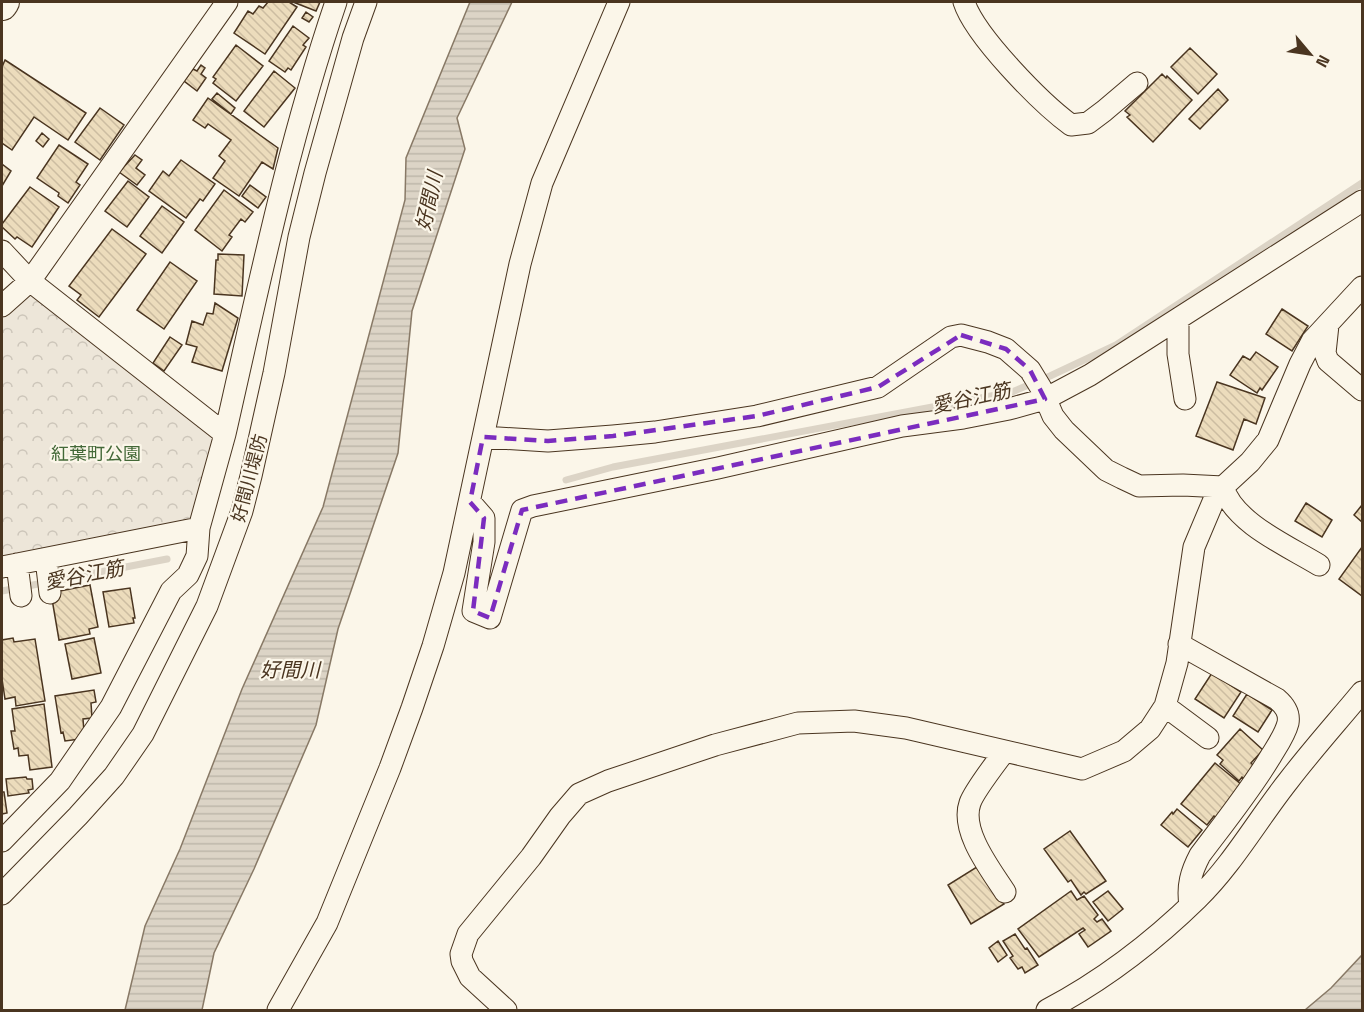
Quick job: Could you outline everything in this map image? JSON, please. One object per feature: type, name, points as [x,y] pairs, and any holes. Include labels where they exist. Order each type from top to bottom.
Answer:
[{"type":"street","points":[[2,306],[30,281],[227,2]]},
{"type":"street","points":[[2,841],[60,781],[111,707],[171,591],[188,575],[197,556],[199,528],[225,434],[282,182],[336,2]]},
{"type":"street","name":"好間川堤防","points":[[2,894],[114,776],[137,743],[179,666],[207,606],[242,511],[274,373],[299,237],[353,38],[366,2]]},
{"type":"street","points":[[278,1011],[327,923],[390,768],[433,646],[454,573],[520,264],[542,183],[619,2]]},
{"type":"street","points":[[964,2],[980,32],[1054,112],[1071,124],[1088,123],[1137,83]]},
{"type":"street","points":[[470,502],[484,518],[484,542],[473,611],[490,618],[522,510],[902,426],[963,418],[1046,399],[1090,375],[1178,320],[1362,201]]},
{"type":"street","points":[[2,251],[30,281],[225,434]]},
{"type":"street","points":[[506,1011],[470,977],[462,962],[461,954],[468,934],[579,794],[608,781],[715,745],[798,723],[854,721],[896,726],[1082,769],[1124,751],[1150,729],[1165,706],[1177,663],[1194,547],[1213,502],[1223,487],[1250,462],[1268,440],[1312,341],[1362,287]]},
{"type":"street","points":[[1178,320],[1178,354],[1185,399]]},
{"type":"street","points":[[1328,325],[1325,353],[1328,361],[1362,390]]},
{"type":"street","points":[[483,437],[549,441],[655,432],[757,416],[879,387],[951,337],[961,335],[1006,349],[1033,374],[1053,416],[1086,452],[1107,470],[1139,486],[1184,484],[1223,487]]},
{"type":"street","points":[[1223,487],[1227,498],[1243,517],[1319,565]]},
{"type":"street","points":[[21,596],[9,566],[199,528]]},
{"type":"street","points":[[46,559],[50,593]]},
{"type":"street","points":[[1179,644],[1277,699],[1284,706],[1288,715],[1288,722],[1281,738],[1265,765],[1192,869],[1188,893],[1190,905]]},
{"type":"street","points":[[1047,1011],[1077,994],[1130,958],[1190,905],[1236,853],[1289,779],[1362,692]]},
{"type":"street","points":[[1165,706],[1208,738]]},
{"type":"street","points":[[1004,752],[970,802],[968,815],[974,843],[1005,892]]},
{"type":"highlighted area","points":[[961,335],[1006,349],[1030,370],[1045,399],[522,510],[490,618],[473,611],[484,518],[470,502],[483,437],[548,441],[613,436],[757,416],[878,387]]},
{"type":"green space","name":"紅葉町公園","points":[[30,282],[225,434],[199,528],[2,567],[2,306]]},
{"type":"water","name":"好間川","points":[[470,2],[512,2],[457,118],[465,149],[412,311],[398,453],[338,629],[316,725],[254,869],[214,953],[202,1010],[125,1010],[145,926],[180,849],[242,689],[323,507],[405,200],[406,158]]},
{"type":"water","points":[[1362,955],[1362,1010],[1305,1010],[1331,988]]},
{"type":"building","points":[[268,2],[289,2],[297,7],[265,54],[234,33],[248,11],[253,14],[259,6],[263,8]]},
{"type":"building","points":[[293,2],[320,2],[316,11]]},
{"type":"building","points":[[306,12],[313,17],[309,22],[302,18]]},
{"type":"building","points":[[293,26],[309,38],[291,70],[288,68],[285,72],[269,61]]},
{"type":"building","points":[[236,45],[263,66],[236,101],[213,83],[216,79],[213,77]]},
{"type":"building","points":[[1190,48],[1217,74],[1198,94],[1171,67]]},
{"type":"building","points":[[5,60],[86,113],[68,140],[34,117],[12,150],[2,143],[2,67]]},
{"type":"building","points":[[201,65],[205,68],[201,74],[206,78],[197,91],[184,81],[193,69],[197,71]]},
{"type":"building","points":[[274,71],[295,88],[264,127],[244,111]]},
{"type":"building","points":[[1162,74],[1192,100],[1153,142],[1127,117],[1130,115],[1125,111]]},
{"type":"building","points":[[1218,89],[1228,100],[1200,129],[1189,119]]},
{"type":"building","points":[[217,93],[235,108],[231,114],[212,99]]},
{"type":"building","points":[[208,98],[278,148],[273,169],[262,162],[239,196],[213,178],[225,161],[219,156],[231,140],[208,124],[205,128],[193,120]]},
{"type":"building","points":[[100,108],[124,125],[100,160],[75,142]]},
{"type":"building","points":[[42,133],[49,139],[43,147],[36,141]]},
{"type":"building","points":[[59,145],[88,164],[76,182],[80,185],[68,203],[58,196],[59,193],[37,178]]},
{"type":"building","points":[[135,155],[142,160],[136,168],[145,175],[137,185],[119,172]]},
{"type":"building","points":[[181,160],[215,184],[203,201],[200,199],[186,218],[149,191],[163,171],[169,176]]},
{"type":"building","points":[[2,164],[11,171],[2,186]]},
{"type":"building","points":[[128,181],[149,197],[127,227],[105,211]]},
{"type":"building","points":[[250,185],[266,197],[258,208],[242,196]]},
{"type":"building","points":[[30,187],[59,207],[32,247],[17,237],[15,239],[2,227]]},
{"type":"building","points":[[224,190],[253,212],[245,222],[241,219],[229,235],[232,237],[222,251],[195,230]]},
{"type":"building","points":[[162,206],[184,222],[162,253],[140,236]]},
{"type":"building","points":[[112,229],[146,254],[99,317],[77,300],[81,295],[69,286]]},
{"type":"building","points":[[218,254],[244,255],[242,296],[214,294]]},
{"type":"building","points":[[170,262],[197,281],[164,329],[137,310]]},
{"type":"building","points":[[215,303],[238,318],[222,371],[192,362],[197,347],[186,344],[192,321],[203,325],[207,313],[213,314]]},
{"type":"building","points":[[1282,309],[1308,326],[1292,351],[1266,334]]},
{"type":"building","points":[[170,337],[182,345],[164,371],[153,363]]},
{"type":"building","points":[[1256,352],[1278,367],[1262,390],[1260,388],[1257,393],[1230,375],[1243,356],[1250,360]]},
{"type":"building","points":[[1217,382],[1265,398],[1256,424],[1244,419],[1233,450],[1196,436]]},
{"type":"building","points":[[1306,503],[1332,520],[1322,537],[1295,521]]},
{"type":"building","points":[[1362,505],[1362,522],[1354,515]]},
{"type":"building","points":[[1362,547],[1362,596],[1339,579]]},
{"type":"building","points":[[90,585],[98,627],[89,629],[90,634],[59,640],[52,599],[55,592]]},
{"type":"building","points":[[130,588],[134,623],[109,627],[103,592]]},
{"type":"building","points":[[13,638],[14,642],[35,639],[45,701],[16,706],[15,697],[5,699],[2,679],[2,640]]},
{"type":"building","points":[[94,638],[101,673],[72,679],[65,644]]},
{"type":"building","points":[[1212,673],[1241,692],[1224,718],[1195,699]]},
{"type":"building","points":[[94,690],[96,702],[91,703],[92,718],[83,719],[84,732],[80,739],[65,741],[63,732],[61,733],[55,696]]},
{"type":"building","points":[[1247,694],[1272,710],[1258,732],[1233,716]]},
{"type":"building","points":[[44,704],[52,767],[30,770],[28,755],[19,756],[18,748],[14,749],[11,731],[15,731],[12,709]]},
{"type":"building","points":[[1240,729],[1263,750],[1251,763],[1257,769],[1247,781],[1242,777],[1239,781],[1220,764],[1223,760],[1217,755]]},
{"type":"building","points":[[1215,763],[1242,785],[1217,818],[1214,816],[1207,825],[1181,804]]},
{"type":"building","points":[[26,777],[32,779],[33,789],[28,790],[29,793],[8,796],[6,779]]},
{"type":"building","points":[[2,792],[4,792],[7,813],[2,814]]},
{"type":"building","points":[[1177,809],[1202,830],[1188,847],[1161,825]]},
{"type":"building","points":[[1070,831],[1106,881],[1086,894],[1084,892],[1081,895],[1071,880],[1068,882],[1044,849]]},
{"type":"building","points":[[980,865],[1004,904],[971,924],[948,885]]},
{"type":"building","points":[[1071,891],[1077,900],[1084,896],[1098,915],[1094,919],[1097,922],[1102,919],[1111,931],[1088,947],[1079,934],[1085,930],[1083,928],[1039,957],[1018,929]]},
{"type":"building","points":[[1108,891],[1123,909],[1108,921],[1093,902]]},
{"type":"building","points":[[1015,934],[1038,965],[1025,973],[1022,967],[1018,969],[1010,958],[1013,956],[1003,941]]},
{"type":"building","points":[[998,941],[1007,955],[998,962],[989,948]]},
{"type":"waterway","name":"愛谷江筋","points":[[566,480],[613,467],[1012,392],[1116,345],[1362,183]]},
{"type":"waterway","name":"愛谷江筋","points":[[2,591],[167,559]]}]
